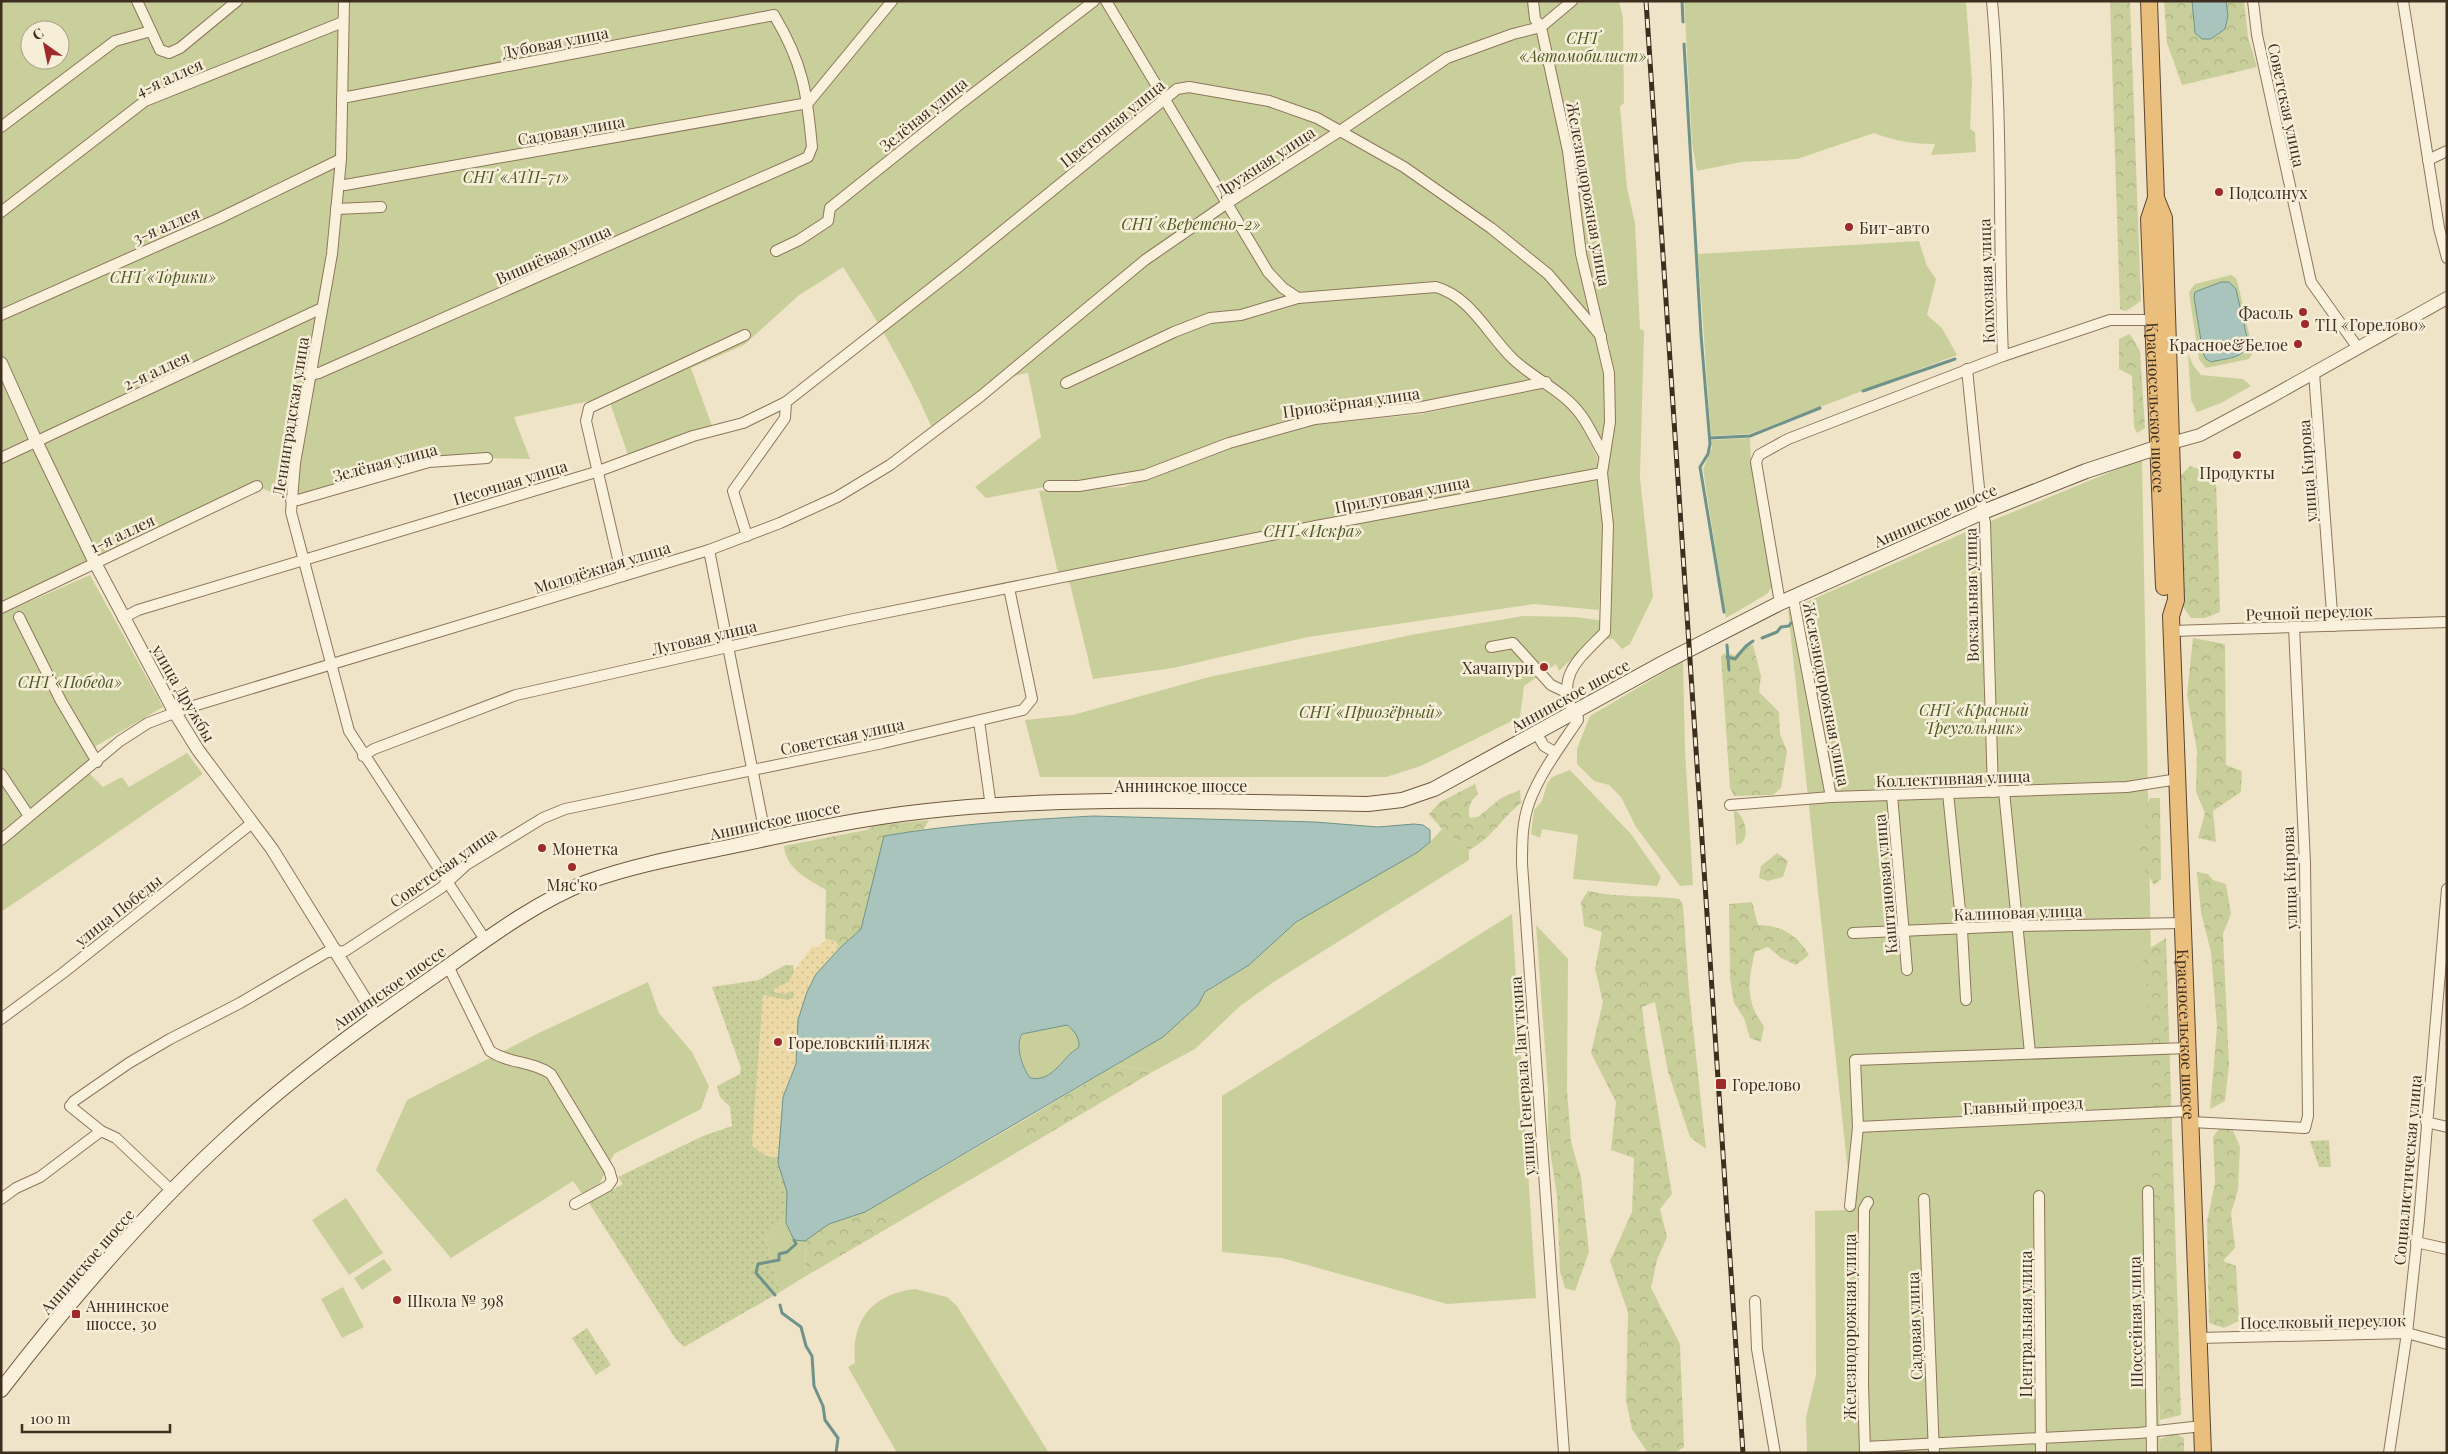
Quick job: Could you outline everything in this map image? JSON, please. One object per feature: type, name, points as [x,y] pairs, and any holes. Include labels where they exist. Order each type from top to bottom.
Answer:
[{"type":"highway","name":"Красносельское шоссе","points":[[2149,1],[2156,198],[2164,218],[2165,444]]},
{"type":"highway","name":"Красносельское шоссе","points":[[2156,198],[2149,219],[2153,320],[2165,444],[2176,600],[2172,624],[2203,1453]]},
{"type":"main road","name":"Аннинское шоссе","points":[[1,1390],[68,1307],[172,1190],[263,1106],[304,1071],[376,1016],[448,966],[555,898],[584,884],[623,870],[766,839],[845,823],[928,811],[1066,802],[1368,804],[1402,800],[1434,789],[1664,663],[1787,600],[1983,512],[2086,471],[2165,444]]},
{"type":"street","points":[[137,1],[160,50],[169,53],[180,48],[236,1]]},
{"type":"street","name":"Ленинградская улица","points":[[344,1],[341,159],[332,254],[309,375],[291,500],[291,512],[349,731],[363,756],[486,941]]},
{"type":"street","points":[[808,103],[814,93],[892,1]]},
{"type":"street","name":"Зелёная улица","points":[[776,251],[799,240],[828,222],[830,208],[1094,1]]},
{"type":"street","points":[[1106,1],[1268,272],[1283,288],[1298,298]]},
{"type":"street","name":"Железнодорожная улица","points":[[1533,1],[1535,19],[1541,27],[1568,151],[1581,254],[1601,336],[1610,383],[1610,422],[1602,473],[1608,525],[1605,632],[1574,665],[1567,681],[1566,692]]},
{"type":"street","points":[[1541,27],[1572,1]]},
{"type":"street","name":"Колхозная улица","points":[[1760,455],[1797,435],[2003,356],[1999,262],[1997,57],[1992,1]]},
{"type":"street","name":"Советская улица","points":[[2253,1],[2257,35],[2312,282],[2358,348]]},
{"type":"street","points":[[2403,1],[2439,228],[2447,258]]},
{"type":"street","name":"Дубовая улица","points":[[342,98],[774,15],[788,38],[804,80],[808,103]]},
{"type":"street","name":"4-я аллея","points":[[1,212],[145,101],[344,22]]},
{"type":"street","name":"Дружная улица","points":[[1003,377],[1145,260],[1226,204],[1340,131],[1447,58],[1513,34],[1541,27]]},
{"type":"street","points":[[1,127],[115,41],[151,31]]},
{"type":"street","name":"Цветочная улица","points":[[882,328],[1155,109],[1177,89],[1189,87],[1269,101],[1317,118],[1404,167],[1491,228],[1548,274],[1601,336]]},
{"type":"street","name":"Вишнёвая улица","points":[[309,375],[319,373],[808,157],[812,147],[808,103]]},
{"type":"street","name":"Садовая улица","points":[[339,184],[345,186],[808,103]]},
{"type":"street","points":[[2428,160],[2447,152]]},
{"type":"street","name":"3-я аллея","points":[[1,315],[220,218],[341,159]]},
{"type":"street","points":[[336,209],[381,207]]},
{"type":"street","points":[[1066,383],[1174,332],[1210,318],[1241,315],[1298,298],[1436,287],[1450,291],[1469,307],[1512,358],[1525,370],[1555,388],[1581,414],[1604,455]]},
{"type":"street","name":"Аннинское шоссе","points":[[2165,444],[2200,435],[2447,298]]},
{"type":"street","name":"2-я аллея","points":[[1,458],[322,308]]},
{"type":"street","points":[[2003,356],[2110,320],[2153,320]]},
{"type":"street","name":"Песочная улица","points":[[123,618],[138,610],[596,472],[694,436],[743,423],[786,402],[882,328]]},
{"type":"street","points":[[622,576],[596,472],[586,421],[590,408],[745,334]]},
{"type":"street","name":"улица Дружбы","points":[[1,363],[36,441],[95,563],[175,713],[198,750],[272,849],[376,1016]]},
{"type":"street","name":"Вокзальная улица","points":[[1967,369],[1983,512],[1993,792]]},
{"type":"street","name":"улица Кирова","points":[[2314,373],[2333,626]]},
{"type":"street","name":"Молодёжная улица","points":[[175,713],[190,706],[709,550],[747,536],[837,497],[890,465],[1003,377]]},
{"type":"street","name":"Приозёрная улица","points":[[1049,486],[1080,486],[1137,477],[1188,460],[1229,443],[1315,419],[1422,407],[1546,382]]},
{"type":"street","points":[[747,536],[733,491],[785,418],[786,402]]},
{"type":"street","name":"Железнодорожная улица","points":[[1760,455],[1756,462],[1831,797]]},
{"type":"street","name":"Зелёная улица","points":[[291,500],[298,500],[429,462],[487,458]]},
{"type":"street","name":"Прилуговая улица","points":[[1062,578],[1316,526],[1602,473]]},
{"type":"street","name":"1-я аллея","points":[[1,608],[257,486]]},
{"type":"street","points":[[709,550],[766,839]]},
{"type":"street","name":"Луговая улица","points":[[363,756],[374,748],[516,695],[728,646],[1062,578]]},
{"type":"street","name":"Советская улица","points":[[172,1190],[116,1138],[101,1131],[70,1106],[74,1101],[129,1063],[327,952],[345,951],[446,883],[466,865],[543,818],[565,809],[980,722],[1023,710],[1032,699],[1009,588]]},
{"type":"street","points":[[19,617],[61,701],[97,762]]},
{"type":"street","name":"Речной переулок","points":[[2172,624],[2294,627],[2447,622]]},
{"type":"street","name":"улица Кирова","points":[[2294,627],[2305,863],[2308,1116],[2305,1128]]},
{"type":"street","points":[[1491,646],[1513,643],[1551,685],[1566,692],[1575,712]]},
{"type":"street","name":"улица Генерала Лагуткина","points":[[1564,1453],[1522,864],[1522,834],[1529,803],[1555,752],[1578,720],[1575,712]]},
{"type":"street","points":[[1,840],[120,741],[148,723],[175,713]]},
{"type":"street","points":[[980,722],[991,807]]},
{"type":"street","points":[[1537,734],[1544,746],[1555,752]]},
{"type":"street","points":[[1,774],[29,816]]},
{"type":"street","name":"Коллективная улица","points":[[1730,805],[1831,797],[2127,787],[2178,779]]},
{"type":"street","points":[[2004,791],[2030,1053]]},
{"type":"street","points":[[1948,793],[1962,930],[1966,1000]]},
{"type":"street","name":"Каштановая улица","points":[[1892,795],[1908,970]]},
{"type":"street","name":"улица Победы","points":[[1,1019],[252,823]]},
{"type":"street","name":"Социалистическая улица","points":[[2389,1453],[2407,1333],[2447,889]]},
{"type":"street","name":"Калиновая улица","points":[[1853,933],[1962,930],[2016,926],[2183,923]]},
{"type":"street","points":[[448,966],[490,1051],[500,1058],[542,1068],[552,1074],[609,1170],[612,1180],[608,1186],[575,1204]]},
{"type":"street","points":[[1850,1206],[1858,1127],[1855,1060],[2188,1048]]},
{"type":"street","name":"Главный проезд","points":[[1858,1127],[2191,1117],[2305,1128]]},
{"type":"street","points":[[2426,1122],[2447,1127]]},
{"type":"street","points":[[1,1200],[16,1188],[40,1177],[101,1131]]},
{"type":"street","name":"Шоссейная улица","points":[[2148,1190],[2152,1453]]},
{"type":"street","name":"Центральная улица","points":[[2039,1196],[2041,1453]]},
{"type":"street","name":"Садовая улица","points":[[1924,1199],[1934,1448]]},
{"type":"street","name":"Железнодорожная улица","points":[[1865,1450],[1863,1384],[1864,1209],[1868,1202]]},
{"type":"street","points":[[2416,1242],[2447,1249]]},
{"type":"street","points":[[1755,1301],[1757,1348],[1775,1453]]},
{"type":"street","name":"Поселковый переулок","points":[[2199,1338],[2407,1333],[2447,1344]]},
{"type":"street","points":[[1865,1450],[1934,1448],[2040,1437],[2151,1431],[2202,1426]]},
{"type":"green space","points":[[1,1],[1619,1],[1623,18],[1624,103],[1620,106],[1627,188],[1635,223],[1640,329],[1644,331],[1640,478],[1653,597],[1630,644],[1622,649],[1613,639],[1591,640],[1559,671],[1556,664],[1524,686],[1520,717],[1421,766],[1386,777],[1040,777],[1025,720],[1073,715],[1209,677],[1416,634],[1523,616],[1576,617],[1611,622],[1612,518],[1607,468],[1614,389],[1609,344],[1602,337],[1609,373],[1604,455],[1581,414],[1546,382],[1422,407],[1315,419],[1145,475],[1049,486],[986,498],[975,487],[1041,437],[1028,373],[993,380],[931,426],[890,345],[843,267],[798,296],[744,345],[691,368],[712,426],[628,455],[608,397],[514,417],[530,459],[487,458],[429,462],[291,500],[256,486],[1,608]]},
{"type":"green space","points":[[1684,1],[1966,1],[1972,80],[1970,129],[1975,132],[1976,152],[1931,155],[1935,144],[1904,142],[1874,133],[1797,159],[1741,162],[1697,171],[1692,143]]},
{"type":"green space","points":[[2110,1],[2130,1],[2141,301],[2126,311],[2120,309]]},
{"type":"green space","points":[[2164,1],[2192,1],[2195,13],[2193,25],[2228,16],[2226,1],[2244,1],[2248,37],[2257,67],[2182,85],[2167,43]]},
{"type":"green space","points":[[1919,241],[1927,266],[1936,279],[1927,315],[1942,328],[1957,355],[1749,434],[1711,436],[1698,254]]},
{"type":"green space","points":[[2231,275],[2236,278],[2253,352],[2249,359],[2206,368],[2199,359],[2189,292],[2195,284]],"holes":[[[2233,285],[2248,342],[2247,349],[2203,353],[2194,297]]]},
{"type":"green space","points":[[2130,334],[2140,351],[2145,428],[2137,433],[2134,427],[2132,376],[2119,369],[2119,339]]},
{"type":"green space","points":[[2188,354],[2193,365],[2201,375],[2243,379],[2251,386],[2221,403],[2197,412],[2191,400]]},
{"type":"green space","name":"СНТ «Искра»","points":[[1545,388],[1576,415],[1597,457],[1603,523],[1599,610],[1535,604],[1308,637],[1173,668],[1093,679],[1070,584],[1062,578],[1057,569],[1039,491],[1124,487],[1283,428],[1421,414]]},
{"type":"green space","points":[[1750,438],[1751,460],[1772,587],[1767,594],[1726,618],[1703,469],[1712,448],[1711,440]]},
{"type":"green space","name":"СНТ «Красный Треугольник»","points":[[2142,459],[2160,1453],[1807,1453],[1806,1418],[1816,1375],[1815,1211],[1852,1210],[1788,610],[1991,521]]},
{"type":"green space","points":[[2190,466],[2216,477],[2220,612],[2205,618],[2191,618],[2182,605],[2179,477]]},
{"type":"green space","name":"СНТ «Победа»","points":[[90,575],[163,707],[96,746],[97,762],[90,774],[103,787],[122,777],[129,787],[187,753],[203,774],[1,912],[1,614]]},
{"type":"green space","points":[[2193,638],[2225,644],[2226,765],[2242,771],[2241,792],[2213,811],[2216,842],[2198,838],[2205,813],[2196,792],[2197,751],[2187,695]]},
{"type":"green space","points":[[1746,645],[1753,645],[1761,676],[1759,692],[1779,712],[1780,734],[1787,751],[1781,788],[1773,795],[1734,796],[1730,788],[1721,656],[1727,652],[1734,656]]},
{"type":"green space","points":[[1683,661],[1685,750],[1693,885],[1680,886],[1636,827],[1621,797],[1609,785],[1594,781],[1577,764],[1577,749],[1590,716]]},
{"type":"green space","points":[[1570,770],[1631,834],[1661,877],[1657,886],[1573,879],[1578,835],[1542,829],[1540,838],[1531,834],[1534,810],[1542,801],[1547,784],[1552,777]]},
{"type":"green space","points":[[1475,784],[1478,794],[1470,805],[1470,818],[1478,817],[1501,798],[1520,790],[1521,803],[1490,835],[1469,850],[1442,829],[1429,814],[1440,802]]},
{"type":"green space","points":[[2150,798],[2160,798],[2161,879],[2154,885],[2140,862],[2140,847],[2145,832],[2145,811]]},
{"type":"green space","points":[[1734,810],[1742,817],[1746,834],[1741,843],[1736,845]]},
{"type":"green space","points":[[929,820],[924,829],[884,837],[861,929],[840,948],[835,941],[825,939],[826,890],[793,867],[785,854],[784,846],[866,830],[876,825]]},
{"type":"green space","points":[[1442,829],[1469,850],[1469,860],[1272,983],[1239,1007],[1195,1049],[1154,1071],[1116,1065],[1163,1037],[1198,1005],[1205,993],[1249,965],[1296,922],[1430,842]]},
{"type":"green space","points":[[1777,853],[1788,861],[1783,877],[1768,881],[1759,878],[1761,866]]},
{"type":"green space","points":[[2197,872],[2208,874],[2213,880],[2226,884],[2231,914],[2223,934],[2229,1065],[2225,1101],[2210,1109],[2217,1027],[2211,952],[2201,913]]},
{"type":"green space","points":[[1588,891],[1611,895],[1680,899],[1683,906],[1689,990],[1706,1149],[1690,1137],[1668,1072],[1655,1002],[1642,1007],[1672,1194],[1660,1209],[1667,1237],[1657,1260],[1651,1288],[1680,1344],[1684,1447],[1675,1453],[1648,1453],[1632,1429],[1626,1400],[1628,1312],[1610,1261],[1632,1212],[1634,1158],[1611,1150],[1616,1102],[1591,1053],[1603,1002],[1595,969],[1602,932],[1584,926],[1581,902]]},
{"type":"green space","points":[[1752,902],[1758,925],[1766,925],[1788,932],[1809,955],[1796,965],[1781,958],[1768,947],[1755,952],[1750,990],[1754,1008],[1764,1026],[1761,1042],[1750,1038],[1744,1018],[1734,1003],[1730,979],[1729,904]]},
{"type":"green space","points":[[1512,914],[1536,1298],[1447,1304],[1282,1258],[1222,1252],[1222,1096]]},
{"type":"green space","points":[[1536,925],[1568,959],[1567,1090],[1548,1090]]},
{"type":"green space","points":[[2166,938],[2181,1415],[2160,1420],[2146,971],[2141,954]]},
{"type":"green space","points":[[785,965],[793,965],[794,971],[789,982],[775,988],[774,992],[785,994],[790,991],[794,994],[793,998],[788,1000],[763,995],[752,1145],[764,1154],[771,1157],[779,1157],[778,1163],[787,1192],[786,1218],[765,1238],[780,1292],[684,1347],[675,1338],[589,1203],[623,1184],[618,1177],[703,1136],[732,1126],[730,1107],[720,1097],[717,1086],[740,1074],[741,1068],[712,987],[759,980]]},
{"type":"green space","points":[[648,982],[659,1013],[692,1052],[709,1086],[701,1109],[614,1154],[600,1183],[582,1194],[573,1181],[451,1258],[376,1170],[407,1100],[543,1031]]},
{"type":"green space","points":[[1067,1025],[1077,1036],[1078,1048],[1048,1075],[1037,1079],[1030,1078],[1020,1056],[1020,1044],[1023,1034]]},
{"type":"green space","points":[[1116,1065],[1154,1071],[1031,1144],[1021,1122]]},
{"type":"green space","points":[[1548,1090],[1567,1090],[1571,1142],[1581,1177],[1589,1252],[1575,1291],[1565,1288],[1560,1272],[1557,1196],[1548,1137]]},
{"type":"green space","points":[[1021,1122],[1031,1144],[905,1218],[865,1212]]},
{"type":"green space","points":[[2232,1128],[2240,1147],[2238,1190],[2231,1213],[2235,1248],[2223,1261],[2236,1266],[2239,1321],[2224,1328],[2209,1323],[2207,1221],[2215,1183],[2213,1137],[2218,1130]]},
{"type":"green space","points":[[2329,1140],[2331,1167],[2319,1167],[2310,1141]]},
{"type":"green space","points":[[346,1198],[383,1253],[349,1275],[312,1220]]},
{"type":"green space","points":[[865,1212],[905,1218],[806,1276],[805,1241],[829,1224]]},
{"type":"green space","points":[[786,1218],[794,1240],[805,1241],[806,1276],[780,1292],[765,1238]]},
{"type":"green space","points":[[384,1259],[392,1270],[362,1290],[354,1278]]},
{"type":"green space","points":[[343,1287],[364,1327],[342,1338],[321,1299]]},
{"type":"green space","points":[[915,1289],[947,1297],[957,1306],[1049,1453],[897,1453],[848,1367],[855,1363],[857,1334],[867,1312],[876,1303],[887,1297]]},
{"type":"green space","points":[[587,1328],[611,1365],[596,1375],[572,1338]]},
{"type":"green space","points":[[2174,1433],[2184,1438],[2184,1453],[2160,1453],[2160,1439]]},
{"type":"sand","name":"Гореловский пляж","points":[[826,940],[835,941],[840,948],[815,974],[807,992],[798,1020],[796,1064],[783,1097],[779,1157],[767,1156],[752,1145],[763,995],[785,998],[785,994],[774,993],[775,988],[789,982],[794,971],[813,946],[817,948]]},
{"type":"water","points":[[2192,1],[2226,1],[2228,16],[2225,29],[2211,39],[2202,39],[2195,33]]},
{"type":"water","points":[[2221,282],[2229,282],[2236,289],[2248,342],[2246,348],[2239,355],[2211,362],[2206,359],[2203,353],[2194,297],[2195,292]]},
{"type":"water","points":[[1093,816],[1315,822],[1378,827],[1414,824],[1423,825],[1430,830],[1430,842],[1418,852],[1296,922],[1249,965],[1205,992],[1198,1005],[1163,1037],[865,1212],[829,1224],[805,1241],[794,1240],[786,1223],[787,1192],[778,1163],[783,1097],[796,1064],[798,1020],[807,992],[816,974],[861,929],[884,836],[962,825]],"holes":[[[1067,1025],[1078,1039],[1078,1048],[1048,1075],[1037,1079],[1030,1078],[1020,1056],[1019,1044],[1022,1034]]]},
{"type":"waterway","points":[[1682,1],[1683,22]]},
{"type":"waterway","points":[[1684,44],[1701,335],[1710,444],[1708,454],[1700,467],[1724,612]]},
{"type":"waterway","points":[[1863,391],[1955,359]]},
{"type":"waterway","points":[[1710,438],[1750,436],[1820,408]]},
{"type":"waterway","points":[[1762,638],[1777,632],[1781,627],[1789,626],[1791,623]]},
{"type":"waterway","points":[[1727,657],[1735,659],[1753,641]]},
{"type":"waterway","points":[[1727,645],[1729,670]]},
{"type":"waterway","points":[[775,1295],[756,1273],[758,1264],[779,1260],[779,1254],[787,1252],[796,1244],[794,1240]]},
{"type":"waterway","points":[[780,1305],[782,1313],[801,1327],[806,1346],[812,1356],[814,1386],[823,1406],[825,1420],[838,1438],[836,1453]]},
{"type":"railway","points":[[1646,1],[1743,1453]]},
{"type":"place","name":"Подсолнух","points":[[2219,192]]},
{"type":"place","name":"Бит-авто","points":[[1849,227]]},
{"type":"place","name":"Фасоль","points":[[2303,312]]},
{"type":"place","name":"ТЦ «Горелово»","points":[[2305,324]]},
{"type":"place","name":"Красное&Белое","points":[[2298,344]]},
{"type":"place","name":"Продукты","points":[[2237,455]]},
{"type":"place","name":"Хачапури","points":[[1544,667]]},
{"type":"place","name":"Монетка","points":[[542,848]]},
{"type":"place","name":"Мяс'ко","points":[[572,867]]},
{"type":"place","name":"Гореловский пляж","points":[[778,1042]]},
{"type":"place","name":"Горелово","points":[[1721,1084]]},
{"type":"place","name":"Школа № 398","points":[[397,1300]]},
{"type":"place","name":"Аннинское шоссе, 30","points":[[76,1314]]},
{"type":"park label","name":"СНТ «Автомобилист»","points":[[1583,46]]},
{"type":"park label","name":"СНТ «АТП-71»","points":[[516,176]]},
{"type":"park label","name":"СНТ «Веретено-2»","points":[[1191,223]]},
{"type":"park label","name":"СНТ «Торики»","points":[[163,276]]},
{"type":"park label","name":"СНТ «Приозёрный»","points":[[1371,711]]}]
